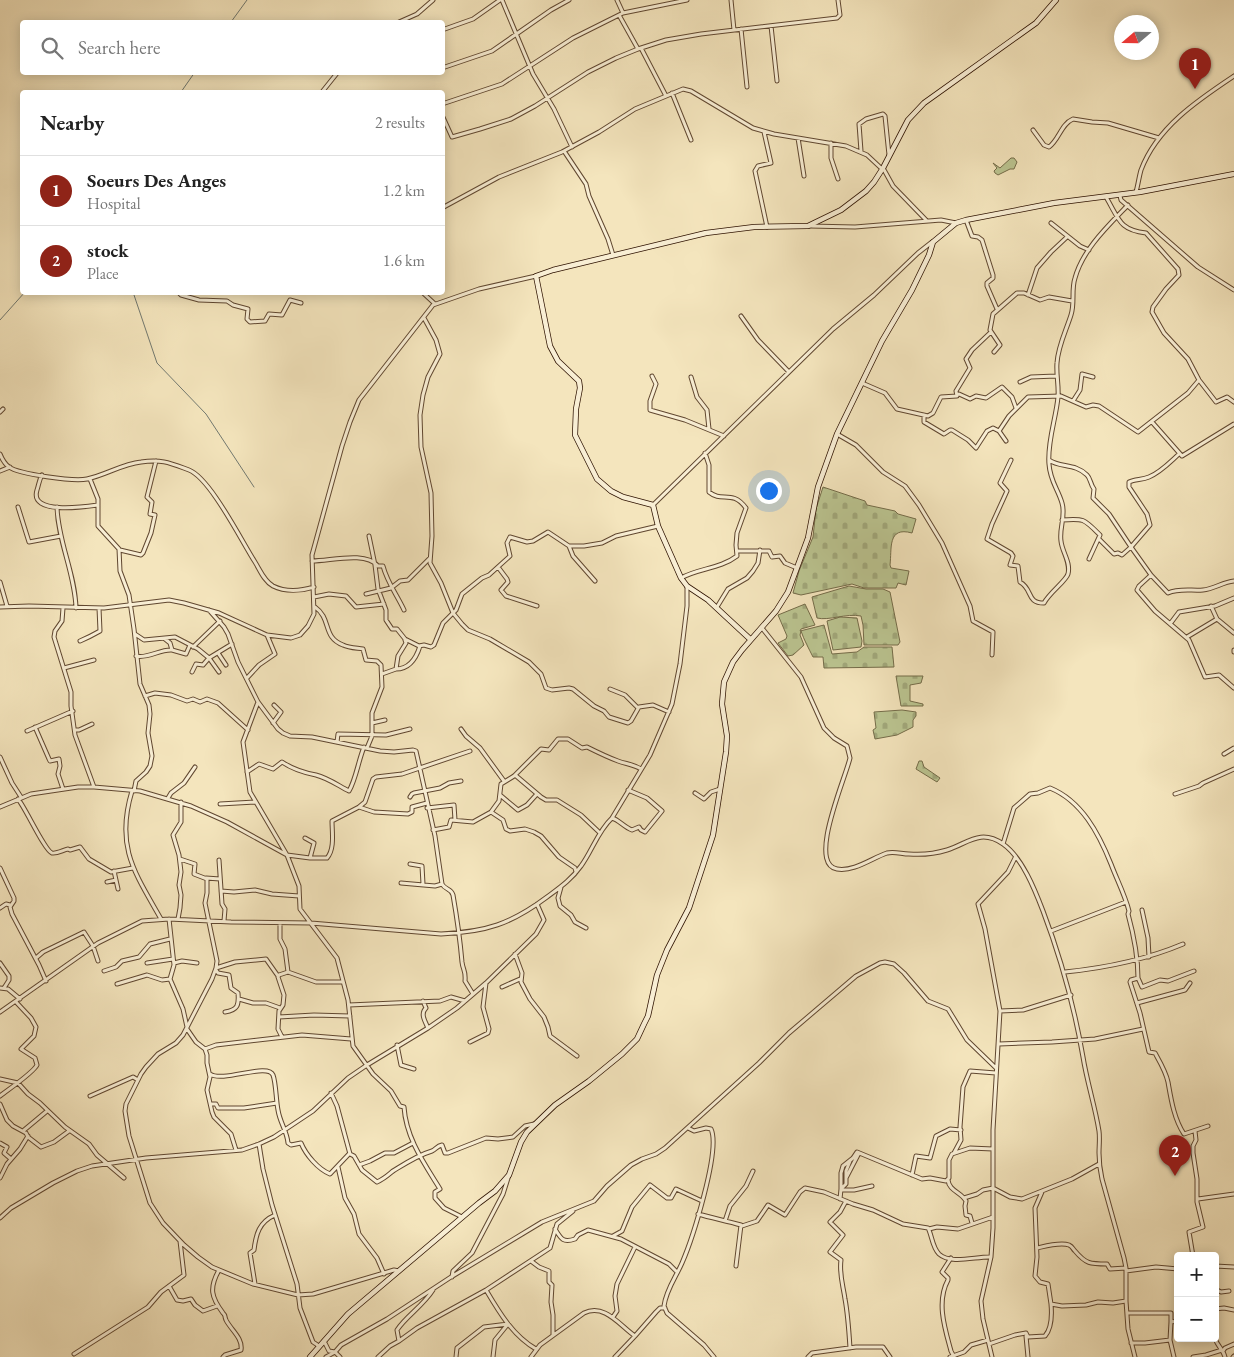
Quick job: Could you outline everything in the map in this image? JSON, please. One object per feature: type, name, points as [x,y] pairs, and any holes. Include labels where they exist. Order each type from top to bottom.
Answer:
[{"type":"street","points":[[404,20],[417,14],[433,0]]},
{"type":"street","points":[[445,29],[473,19],[501,0],[530,67],[548,98],[572,147]]},
{"type":"street","points":[[445,67],[492,51],[569,0]]},
{"type":"street","points":[[617,0],[621,14],[666,96]]},
{"type":"street","points":[[445,103],[502,84],[573,38],[621,14],[687,0]]},
{"type":"street","points":[[731,0],[734,30]]},
{"type":"street","points":[[445,122],[452,137],[498,124],[524,112],[588,72],[640,49],[666,40],[837,18],[840,14],[838,0]]},
{"type":"street","points":[[808,226],[824,220],[850,205],[866,191],[883,169],[908,120],[924,103],[1036,23],[1056,0]]},
{"type":"street","points":[[771,26],[777,81]]},
{"type":"street","points":[[742,29],[748,88]]},
{"type":"street","points":[[324,90],[336,75]]},
{"type":"street","points":[[1136,193],[1141,170],[1159,138],[1183,113],[1214,88],[1234,76]]},
{"type":"street","points":[[445,206],[499,177],[572,147],[599,132],[625,114],[683,89],[691,91],[747,125],[764,132],[846,146],[867,155],[883,169],[893,186],[926,221]]},
{"type":"street","points":[[672,93],[691,140]]},
{"type":"street","points":[[861,152],[859,124],[866,119],[883,114],[885,116],[889,156]]},
{"type":"street","points":[[1033,130],[1044,145],[1049,147],[1068,122],[1073,119],[1108,123],[1159,138]]},
{"type":"street","points":[[764,132],[771,163],[758,166],[756,171],[767,226]]},
{"type":"street","points":[[798,138],[804,176]]},
{"type":"street","points":[[831,143],[831,158],[838,179]]},
{"type":"street","points":[[564,151],[586,184],[613,255]]},
{"type":"street","points":[[653,505],[833,329],[874,295],[927,244],[933,242],[956,223],[1054,203],[1120,196],[1234,174]]},
{"type":"street","points":[[1120,196],[1121,200],[1198,267],[1234,290]]},
{"type":"street","points":[[1106,197],[1128,230],[1146,233],[1179,270],[1179,275],[1153,306],[1152,312],[1164,333],[1192,365],[1199,380],[1216,402],[1227,397],[1234,402]]},
{"type":"street","points":[[1012,460],[1000,483],[1007,492],[987,539],[1012,553],[1010,565],[1018,566],[1020,582],[1026,586],[1035,603],[1044,603],[1051,592],[1065,580],[1068,573],[1068,565],[1061,541],[1062,502],[1051,481],[1048,459],[1058,396],[1056,376],[1058,352],[1071,314],[1074,279],[1089,250],[1106,228],[1128,205]]},
{"type":"street","points":[[0,607],[99,608],[168,600],[231,618],[267,635],[291,638],[300,635],[311,620],[314,607],[312,555],[315,541],[354,409],[435,304],[479,289],[706,233],[767,226],[854,226],[941,220],[956,223]]},
{"type":"street","points":[[966,220],[972,236],[982,240],[993,275],[987,286],[997,309]]},
{"type":"street","points":[[1051,223],[1067,237],[1089,250]]},
{"type":"street","points":[[1028,295],[1037,268],[1067,237]]},
{"type":"street","points":[[451,1277],[453,1271],[472,1253],[503,1194],[521,1142],[527,1132],[556,1105],[616,1059],[637,1039],[648,1016],[657,975],[670,943],[689,908],[710,848],[721,789],[727,736],[722,704],[724,682],[733,662],[750,639],[762,628],[782,603],[808,538],[818,487],[837,434],[891,323],[912,290],[929,255],[933,242]]},
{"type":"street","points":[[536,276],[550,346],[558,361],[579,381],[580,388],[576,409],[575,435],[597,478],[611,491],[623,497],[653,505]]},
{"type":"street","points":[[994,352],[1000,345],[991,332],[992,317],[997,309],[1018,293],[1024,293],[1040,300],[1049,297],[1072,301]]},
{"type":"street","points":[[181,295],[199,300],[227,301],[248,310],[250,322],[265,321],[269,314],[282,315],[290,300],[301,303]]},
{"type":"street","points":[[425,295],[435,304]]},
{"type":"street","points":[[741,316],[758,340],[788,372]]},
{"type":"street","points":[[424,318],[436,340],[440,354],[428,377],[420,415],[421,447],[432,493],[430,563],[441,583],[453,613],[468,630],[490,639],[529,662],[541,674],[546,688],[552,690],[568,688],[573,690],[604,711],[609,717],[628,723],[632,721],[638,708]]},
{"type":"street","points":[[957,395],[956,391],[970,368],[966,360],[969,354],[991,332]]},
{"type":"street","points":[[1073,401],[1080,390],[1082,374],[1093,377]]},
{"type":"street","points":[[652,376],[656,384],[650,401],[650,410],[685,420],[724,436]]},
{"type":"street","points":[[1020,382],[1031,377],[1056,376]]},
{"type":"street","points":[[691,377],[697,397],[707,410],[709,429]]},
{"type":"street","points":[[999,431],[1009,416],[1028,397],[1062,396],[1086,407],[1099,406],[1138,432],[1188,393],[1199,380]]},
{"type":"street","points":[[862,382],[870,388],[885,393],[897,409],[928,416],[933,413],[941,397],[957,396],[959,394],[970,399],[976,396],[986,398],[1002,387],[1012,397],[1016,408]]},
{"type":"street","points":[[924,415],[924,422],[926,424],[944,434],[952,430],[968,440],[976,448],[987,431],[993,428],[999,431],[1006,441]]},
{"type":"street","points":[[1152,422],[1179,454],[1184,456],[1234,424]]},
{"type":"street","points":[[837,434],[856,445],[883,472],[904,486],[919,505],[942,543],[970,606],[973,622],[993,632],[992,655]]},
{"type":"street","points":[[681,578],[692,573],[720,566],[737,556],[737,534],[746,508],[735,498],[716,496],[708,492],[709,465],[705,453]]},
{"type":"street","points":[[0,454],[10,468]]},
{"type":"street","points":[[1098,540],[1114,554],[1122,555],[1131,547],[1150,525],[1129,482],[1158,473],[1179,454]]},
{"type":"street","points":[[1048,459],[1052,462],[1077,468],[1088,476],[1094,489],[1093,498],[1109,514],[1151,575],[1168,593],[1173,591],[1203,590],[1234,582]]},
{"type":"street","points":[[0,471],[10,468],[78,481],[90,479],[130,464],[156,461],[171,462],[196,473],[209,486],[269,582],[282,588],[296,591],[314,587]]},
{"type":"street","points":[[90,479],[98,497],[98,526],[119,549],[140,555],[143,553],[151,534],[155,515],[150,514],[152,502],[146,496],[156,461]]},
{"type":"street","points":[[42,475],[39,480],[36,499],[39,503],[77,508],[98,505]]},
{"type":"street","points":[[653,505],[658,526],[681,578],[687,586],[717,607],[750,639]]},
{"type":"street","points":[[18,507],[28,541],[61,536]]},
{"type":"street","points":[[58,507],[61,536],[71,571],[76,608]]},
{"type":"street","points":[[1062,520],[1076,518],[1084,520],[1100,534],[1089,559]]},
{"type":"street","points":[[369,536],[378,590],[384,604],[389,627],[398,629],[405,639],[420,646],[424,644],[431,647],[443,623],[456,610],[462,594],[482,578],[489,575],[510,556],[507,542],[510,537],[517,540],[532,541],[548,532],[570,546],[595,545],[616,536],[658,526]]},
{"type":"street","points":[[570,546],[572,556],[595,581]]},
{"type":"street","points":[[119,549],[120,571],[127,586],[135,634],[140,684],[150,714],[148,734],[152,756],[150,766],[136,781],[126,816],[125,828],[133,868],[161,919]]},
{"type":"street","points":[[737,551],[753,552],[760,550],[770,552],[772,558],[780,556],[785,563],[797,568]]},
{"type":"street","points":[[717,607],[728,589],[747,578],[753,571],[758,563],[760,550]]},
{"type":"street","points":[[312,561],[355,557],[374,561],[378,566],[382,566],[391,588],[404,610]]},
{"type":"street","points":[[366,594],[391,588],[400,581],[410,578],[430,557]]},
{"type":"street","points":[[498,567],[508,582],[501,590],[506,596],[537,606]]},
{"type":"street","points":[[1151,575],[1137,590],[1155,611],[1187,638],[1205,677],[1218,675],[1234,688]]},
{"type":"street","points":[[0,582],[7,606]]},
{"type":"street","points":[[0,1012],[93,946],[142,921],[169,919],[311,923],[425,933],[459,933],[492,927],[525,913],[561,886],[576,872],[589,854],[600,833],[612,818],[652,750],[676,693],[687,606],[687,586]]},
{"type":"street","points":[[314,597],[329,594],[346,596],[351,603],[358,607],[384,604]]},
{"type":"street","points":[[1170,624],[1179,612],[1211,606],[1234,598]]},
{"type":"street","points":[[1211,606],[1217,618],[1234,632]]},
{"type":"street","points":[[247,772],[259,764],[273,769],[282,762],[308,774],[338,784],[349,791],[354,783],[358,764],[372,736],[372,713],[382,687],[382,674],[379,663],[366,660],[363,649],[343,646],[332,638],[322,612],[314,607]]},
{"type":"street","points":[[63,608],[62,621],[55,631],[54,637],[71,692],[75,735],[94,787]]},
{"type":"street","points":[[80,641],[90,638],[92,633],[100,631],[99,608]]},
{"type":"street","points":[[208,610],[224,627],[238,662],[258,702],[273,723],[283,733],[290,736],[394,752],[416,751],[433,830],[442,884],[452,892],[462,946],[462,961],[466,971],[464,981],[474,994]]},
{"type":"street","points":[[1187,638],[1217,618]]},
{"type":"street","points":[[136,656],[142,657],[167,650],[186,654],[192,646],[220,622]]},
{"type":"street","points":[[762,628],[801,676],[824,728],[834,738],[847,746],[850,752],[847,770],[827,837],[825,855],[831,867],[842,870],[852,868],[890,852],[918,855],[932,854],[952,849],[970,839],[988,838],[1003,844],[1016,858],[1034,887],[1051,931],[1071,996],[1099,1132],[1099,1164],[1104,1192],[1126,1269],[1127,1313],[1135,1357]]},
{"type":"street","points":[[135,634],[144,640],[165,639],[172,636],[192,646],[209,658],[219,672]]},
{"type":"street","points":[[247,678],[259,665],[275,654],[267,635]]},
{"type":"street","points":[[165,639],[170,643],[172,650]]},
{"type":"street","points":[[396,669],[397,658],[406,643],[405,639]]},
{"type":"street","points":[[192,672],[196,664],[203,665],[209,658],[232,644]]},
{"type":"street","points":[[382,674],[410,665],[420,646]]},
{"type":"street","points":[[218,653],[226,665]]},
{"type":"street","points":[[64,668],[94,660]]},
{"type":"street","points":[[610,690],[623,694],[638,708]]},
{"type":"street","points":[[145,696],[155,693],[171,695],[187,701],[193,699],[200,702],[207,698],[222,706],[248,730]]},
{"type":"street","points":[[258,702],[243,747],[250,792],[287,855],[299,886],[300,909],[337,958],[349,1005],[351,1039],[355,1049],[400,1106],[404,1107],[405,1122],[413,1143],[440,1189],[435,1192],[435,1198],[444,1208],[463,1217]]},
{"type":"street","points":[[273,723],[281,712],[274,705]]},
{"type":"street","points":[[638,708],[653,705],[669,712]]},
{"type":"street","points":[[27,731],[73,712]]},
{"type":"street","points":[[372,723],[385,720]]},
{"type":"street","points":[[75,730],[92,724]]},
{"type":"street","points":[[35,727],[50,761],[59,759],[60,769],[58,774],[63,789]]},
{"type":"street","points":[[337,742],[338,734],[386,736],[410,729]]},
{"type":"street","points":[[461,729],[480,748],[504,781]]},
{"type":"street","points":[[433,830],[449,827],[451,820],[473,822],[492,812],[498,804],[500,787],[504,781],[515,775],[541,749],[549,750],[556,740],[560,738],[568,739],[582,748],[587,747],[641,769]]},
{"type":"street","points":[[1224,754],[1234,748]]},
{"type":"street","points":[[0,807],[20,798],[63,789],[94,787],[140,791],[181,802],[226,822],[287,855],[327,858],[332,846],[332,821],[359,807],[364,802],[372,779],[420,769],[470,751]]},
{"type":"street","points":[[0,757],[33,826],[50,852],[80,847],[89,859],[111,872],[133,868]]},
{"type":"street","points":[[168,798],[184,782],[195,767]]},
{"type":"street","points":[[1175,794],[1200,786],[1234,769]]},
{"type":"street","points":[[515,775],[546,800],[557,800],[581,815],[600,833]]},
{"type":"street","points":[[410,797],[412,794],[424,790],[440,788],[449,783],[461,781]]},
{"type":"street","points":[[1003,844],[1014,808],[1030,794],[1050,788],[1059,791],[1075,804],[1094,829],[1106,850],[1129,911],[1128,914],[1136,944],[1138,978],[1142,987],[1194,971]]},
{"type":"street","points":[[695,793],[703,799],[711,792],[721,789]]},
{"type":"street","points":[[612,818],[629,829],[632,830],[639,827],[646,832],[662,811],[646,798],[628,790]]},
{"type":"street","points":[[500,795],[518,810],[527,805],[537,794]]},
{"type":"street","points":[[178,920],[181,895],[178,885],[181,872],[180,859],[172,835],[181,822],[181,802]]},
{"type":"street","points":[[220,804],[255,802]]},
{"type":"street","points":[[359,807],[374,812],[408,814],[412,812],[412,807],[426,802]]},
{"type":"street","points":[[427,808],[453,804],[455,820]]},
{"type":"street","points":[[492,812],[503,820],[506,829],[510,831],[525,829],[541,836],[560,857],[575,868],[576,872]]},
{"type":"street","points":[[305,838],[314,843],[310,858]]},
{"type":"street","points":[[992,1357],[983,1320],[981,1301],[991,1256],[993,1149],[1000,1011],[985,929],[978,904],[1008,872],[1016,858]]},
{"type":"street","points":[[180,859],[195,864],[194,874],[206,878],[220,878]]},
{"type":"street","points":[[219,860],[222,906],[225,909],[224,922]]},
{"type":"street","points":[[410,864],[422,866],[423,884]]},
{"type":"street","points":[[0,868],[14,898],[10,905],[6,904],[0,908]]},
{"type":"street","points":[[114,871],[118,889]]},
{"type":"street","points":[[206,878],[207,893],[205,903],[216,954],[216,969],[183,1035],[176,1043],[158,1054],[138,1080],[125,1111],[127,1127],[150,1203],[163,1223],[180,1241],[212,1267],[255,1284],[298,1295],[312,1294],[394,1270],[400,1271]]},
{"type":"street","points":[[107,882],[116,880]]},
{"type":"street","points":[[401,883],[435,886],[442,884]]},
{"type":"street","points":[[561,886],[558,898],[560,906],[571,915],[575,922],[586,928]]},
{"type":"street","points":[[221,891],[255,890],[272,894],[299,896]]},
{"type":"street","points":[[1051,931],[1126,902]]},
{"type":"street","points":[[0,1218],[11,1208],[30,1196],[71,1174],[107,1163],[236,1150],[259,1144],[285,1129],[314,1111],[331,1093],[367,1065],[428,1028],[474,994],[536,934],[543,922],[537,904]]},
{"type":"street","points":[[10,905],[12,914],[46,981]]},
{"type":"street","points":[[1142,910],[1148,938],[1149,957]]},
{"type":"street","points":[[169,919],[174,961],[170,979],[183,1010],[187,1028],[200,1046],[205,1049],[207,1055],[210,1074],[207,1090],[214,1117],[231,1134],[236,1150]]},
{"type":"street","points":[[280,923],[280,939],[285,949],[288,972]]},
{"type":"street","points":[[36,958],[43,952],[84,932],[93,946],[98,961]]},
{"type":"street","points":[[104,971],[116,967],[122,961],[139,957],[150,944],[170,939]]},
{"type":"street","points":[[1064,972],[1108,967],[1149,957],[1183,944]]},
{"type":"street","points":[[515,954],[522,973],[520,979],[530,999],[544,1017],[550,1036],[577,1056]]},
{"type":"street","points":[[216,969],[236,962],[266,959],[278,977],[284,995],[283,1005],[280,1008],[278,1029],[282,1037]]},
{"type":"street","points":[[147,963],[182,961],[197,963]]},
{"type":"street","points":[[0,963],[9,976],[9,980],[2,988],[20,999]]},
{"type":"street","points":[[378,1357],[390,1346],[417,1328],[486,1290],[550,1248],[557,1224],[575,1210],[594,1201],[607,1186],[631,1165],[656,1154],[688,1128],[817,1009],[856,976],[880,963],[894,964],[928,1001],[948,1009],[967,1040],[996,1068]]},
{"type":"street","points":[[216,969],[218,973],[229,976],[231,988],[238,993],[239,999],[233,1011],[225,1012]]},
{"type":"street","points":[[278,977],[288,972],[316,982],[343,982]]},
{"type":"street","points":[[117,984],[147,975],[162,980],[170,979]]},
{"type":"street","points":[[1138,978],[1130,982],[1149,1052],[1156,1055],[1167,1080],[1175,1113],[1182,1131],[1185,1134],[1208,1126]]},
{"type":"street","points":[[502,987],[520,979]]},
{"type":"street","points":[[470,1042],[488,1033],[489,1029],[483,1007],[486,983]]},
{"type":"street","points":[[1137,1003],[1185,990],[1190,984]]},
{"type":"street","points":[[1000,1011],[1023,1010],[1071,996]]},
{"type":"street","points":[[349,1005],[440,1001],[451,997],[465,1001]]},
{"type":"street","points":[[239,999],[253,1003],[266,1003],[280,1008]]},
{"type":"street","points":[[0,1096],[37,1067],[35,1058],[21,1049],[34,1036],[36,1027],[31,1018],[16,1002]]},
{"type":"street","points":[[423,1002],[426,1008],[423,1014],[428,1028]]},
{"type":"street","points":[[279,1017],[314,1015],[350,1016]]},
{"type":"street","points":[[999,1044],[1095,1039],[1144,1029]]},
{"type":"street","points":[[205,1049],[302,1035],[351,1039]]},
{"type":"street","points":[[398,1045],[401,1065],[414,1069]]},
{"type":"street","points":[[210,1074],[218,1077],[260,1070],[270,1071],[275,1086],[276,1103],[281,1123],[288,1135],[288,1143],[291,1145],[301,1143],[312,1160],[326,1172],[332,1174],[350,1154]]},
{"type":"street","points":[[972,1224],[970,1216],[966,1214],[966,1201],[959,1192],[952,1190],[949,1186],[949,1160],[962,1140],[963,1087],[967,1073],[970,1070],[996,1073]]},
{"type":"street","points":[[90,1096],[129,1078],[133,1077],[138,1080]]},
{"type":"street","points":[[0,1079],[18,1083],[69,1131],[89,1144],[97,1155],[124,1178]]},
{"type":"street","points":[[331,1093],[337,1106],[350,1154],[354,1156],[358,1165],[377,1182],[384,1180],[420,1154],[435,1150],[436,1147],[442,1145],[446,1154],[486,1138],[498,1139],[513,1136],[525,1126],[534,1124]]},
{"type":"street","points":[[210,1104],[216,1104],[218,1108],[244,1108],[276,1103]]},
{"type":"street","points":[[0,1104],[2,1114],[13,1126],[23,1131],[31,1140],[42,1147],[54,1142],[69,1131]]},
{"type":"street","points":[[23,1131],[47,1111]]},
{"type":"street","points":[[688,1128],[694,1131],[709,1128],[714,1135],[710,1178],[686,1253],[666,1298],[665,1308],[669,1315],[696,1338],[714,1357]]},
{"type":"street","points":[[912,1175],[916,1156],[930,1158],[936,1136],[950,1128],[961,1130]]},
{"type":"street","points":[[1192,1252],[1190,1232],[1202,1227],[1197,1202],[1197,1179],[1193,1153],[1193,1146],[1196,1140],[1195,1131]]},
{"type":"street","points":[[0,1178],[3,1170],[28,1135]]},
{"type":"street","points":[[0,1143],[7,1147],[4,1154],[11,1159]]},
{"type":"street","points":[[358,1165],[385,1153],[394,1153],[413,1143]]},
{"type":"street","points":[[259,1144],[263,1169],[275,1215],[297,1284],[300,1308],[314,1342],[319,1346]]},
{"type":"street","points":[[954,1153],[970,1148],[993,1149]]},
{"type":"street","points":[[841,1189],[846,1184],[846,1171],[850,1160],[857,1152],[922,1179],[948,1180]]},
{"type":"street","points":[[846,1178],[859,1153]]},
{"type":"street","points":[[840,1199],[842,1170],[845,1162],[850,1160]]},
{"type":"street","points":[[964,1198],[993,1188],[1019,1199],[1042,1192],[1072,1179],[1099,1164]]},
{"type":"street","points":[[338,1167],[345,1198],[354,1214],[359,1234],[377,1258],[384,1274]]},
{"type":"street","points":[[725,1221],[730,1206],[746,1186],[753,1171]]},
{"type":"street","points":[[310,1357],[348,1314],[463,1217],[496,1192],[509,1174]]},
{"type":"street","points":[[613,1236],[622,1231],[632,1207],[650,1185],[667,1198],[672,1196],[676,1189],[702,1202]]},
{"type":"street","points":[[841,1189],[854,1190],[872,1186]]},
{"type":"street","points":[[698,1214],[742,1226],[757,1221],[768,1205],[785,1215],[803,1188],[824,1192],[873,1210],[903,1224],[929,1228],[958,1229],[993,1217]]},
{"type":"street","points":[[1026,1333],[1028,1338],[1042,1337],[1049,1331],[1051,1304],[1048,1284],[1040,1282],[1035,1276],[1037,1248],[1035,1208],[1042,1192]]},
{"type":"street","points":[[1198,1199],[1234,1194]]},
{"type":"street","points":[[846,1201],[840,1212],[830,1222],[843,1235],[830,1252],[841,1260],[839,1268],[840,1278],[845,1299],[850,1348]]},
{"type":"street","points":[[326,1357],[335,1352],[341,1345],[387,1319],[451,1277],[542,1222],[564,1212],[575,1210]]},
{"type":"street","points":[[255,1284],[250,1253],[254,1250],[255,1239],[261,1225],[265,1220],[275,1215]]},
{"type":"street","points":[[736,1266],[742,1226]]},
{"type":"street","points":[[929,1228],[939,1254],[964,1260],[991,1256]]},
{"type":"street","points":[[555,1229],[561,1240],[565,1242],[575,1239],[585,1230],[613,1236],[669,1264],[677,1272]]},
{"type":"street","points":[[74,1354],[148,1307],[161,1292],[184,1276],[180,1241]]},
{"type":"street","points":[[1037,1248],[1060,1244],[1067,1245],[1073,1248],[1086,1263],[1107,1264],[1110,1269],[1156,1267],[1174,1269]]},
{"type":"street","points":[[613,1317],[617,1310],[615,1296],[617,1284],[636,1247]]},
{"type":"street","points":[[951,1258],[942,1272],[948,1280],[941,1304],[941,1311],[953,1356],[964,1352],[971,1346],[1026,1333]]},
{"type":"street","points":[[531,1261],[539,1267],[550,1271],[549,1282],[552,1285],[553,1335]]},
{"type":"street","points":[[1219,1266],[1234,1267]]},
{"type":"street","points":[[219,1270],[212,1286],[216,1306],[236,1332],[241,1344],[242,1356]]},
{"type":"street","points":[[169,1286],[177,1300],[191,1299],[203,1311],[216,1306]]},
{"type":"street","points":[[398,1341],[396,1330],[417,1310],[434,1289]]},
{"type":"street","points":[[486,1290],[508,1324],[521,1339],[536,1349]]},
{"type":"street","points":[[1219,1291],[1229,1291]]},
{"type":"street","points":[[1051,1304],[1062,1306],[1126,1301]]},
{"type":"street","points":[[615,1357],[660,1308],[665,1308]]},
{"type":"street","points":[[1219,1309],[1234,1310]]},
{"type":"street","points":[[531,1357],[536,1349],[553,1335],[591,1310],[606,1313],[613,1317],[635,1336]]},
{"type":"street","points":[[1127,1313],[1171,1313],[1170,1340],[1174,1357]]},
{"type":"street","points":[[456,1357],[457,1348],[484,1327],[508,1324]]},
{"type":"street","points":[[493,1357],[495,1340],[508,1324]]},
{"type":"street","points":[[1026,1333],[1028,1357]]},
{"type":"street","points":[[1131,1343],[1170,1340]]},
{"type":"street","points":[[324,1341],[330,1351],[335,1352],[340,1357]]},
{"type":"street","points":[[1216,1342],[1225,1357]]},
{"type":"street","points":[[1193,1357],[1222,1350],[1234,1344]]},
{"type":"street","points":[[808,1357],[812,1353],[870,1346],[883,1347],[890,1357]]},
{"type":"street","points":[[223,1357],[225,1354],[240,1350]]},
{"type":"green space","points":[[1011,158],[1014,158],[1017,162],[1014,169],[998,175],[995,173],[994,171],[997,168],[993,163],[1000,168]]},
{"type":"green space","points":[[823,487],[865,501],[867,505],[895,511],[898,514],[916,519],[912,533],[898,533],[892,540],[891,546],[891,568],[909,571],[906,585],[898,583],[896,588],[864,588],[852,584],[801,595],[793,593],[799,571],[813,537],[816,509]]},
{"type":"green space","points":[[849,586],[883,589],[890,592],[900,642],[898,645],[864,645],[861,616],[849,615],[827,619],[817,618],[812,597]]},
{"type":"green space","points":[[805,604],[815,625],[800,631],[824,625],[832,654],[857,652],[864,647],[892,647],[894,667],[824,668],[823,657],[813,657],[801,631],[800,635],[804,645],[793,655],[788,656],[778,643],[786,639],[787,636],[778,615]]},
{"type":"green space","points":[[840,617],[857,618],[862,641],[861,647],[833,650],[827,621]]},
{"type":"green space","points":[[896,676],[923,676],[921,683],[910,685],[910,701],[923,704],[923,706],[901,706]]},
{"type":"green space","points":[[902,710],[916,712],[913,727],[897,735],[875,739],[873,730],[876,728],[874,712]]},
{"type":"green space","points":[[919,761],[922,761],[924,767],[940,778],[937,782],[916,769]]},
{"type":"waterway","points":[[232,20],[247,0]]},
{"type":"waterway","points":[[182,90],[193,75]]},
{"type":"waterway","points":[[0,320],[22,295]]},
{"type":"waterway","points":[[134,295],[157,363],[206,414],[254,487]]},
{"type":"place","name":"Soeurs Des Anges","points":[[1195,89]]},
{"type":"place","name":"stock","points":[[1175,1176]]}]
